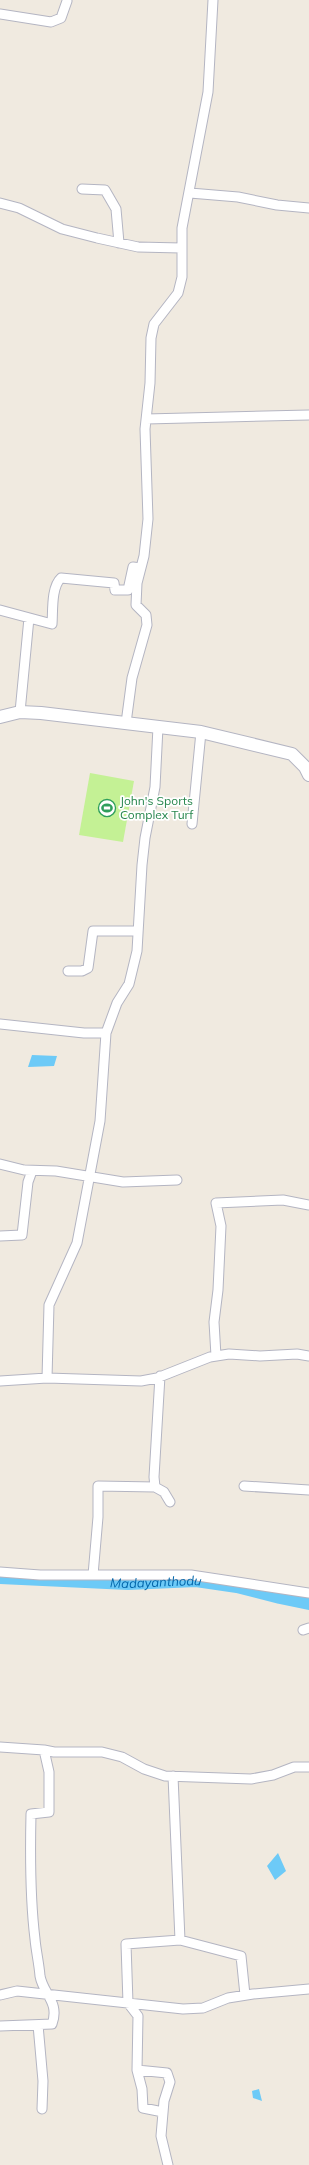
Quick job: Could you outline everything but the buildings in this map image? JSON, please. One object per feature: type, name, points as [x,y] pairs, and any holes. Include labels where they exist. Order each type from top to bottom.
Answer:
[{"type":"street","points":[[126,723],[132,678],[147,625],[146,615],[136,605],[137,583],[144,556],[148,519],[145,429],[150,383],[151,338],[154,324],[178,292],[182,277],[182,228],[190,193],[196,150],[208,92],[213,0]]},
{"type":"street","points":[[0,14],[51,22],[61,18],[67,1]]},
{"type":"street","points":[[82,189],[105,190],[116,209],[119,243]]},
{"type":"street","points":[[190,193],[238,197],[277,206],[309,208]]},
{"type":"street","points":[[0,203],[19,208],[62,229],[138,247],[181,248]]},
{"type":"street","points":[[146,419],[309,415]]},
{"type":"street","points":[[0,610],[52,624],[55,593],[58,581],[61,578],[114,583],[115,590],[128,590],[133,567],[141,568]]},
{"type":"street","points":[[20,712],[29,618]]},
{"type":"street","points":[[0,717],[20,712],[41,713],[201,732],[292,754],[305,767],[309,775]]},
{"type":"street","points":[[47,1378],[49,1305],[77,1243],[84,1202],[91,1178],[100,1121],[106,1032],[117,1003],[129,984],[137,951],[142,865],[145,838],[155,787],[158,727]]},
{"type":"street","points":[[192,824],[201,732]]},
{"type":"street","points":[[68,971],[82,971],[88,968],[93,931],[138,931]]},
{"type":"street","points":[[0,1024],[84,1032],[106,1032]]},
{"type":"street","points":[[0,1164],[32,1171],[56,1171],[91,1178],[123,1182],[177,1180]]},
{"type":"street","points":[[0,1236],[22,1235],[28,1182],[32,1171]]},
{"type":"street","points":[[216,1356],[214,1322],[218,1290],[221,1226],[216,1203],[282,1200],[309,1205]]},
{"type":"street","points":[[0,1381],[47,1378],[141,1381],[160,1376],[216,1356],[229,1354],[260,1356],[297,1354],[309,1356]]},
{"type":"street","points":[[155,1487],[160,1376]]},
{"type":"street","points":[[93,1575],[98,1517],[98,1486],[155,1487],[164,1492],[170,1502]]},
{"type":"street","points":[[244,1486],[309,1490]]},
{"type":"street","points":[[0,1572],[93,1575],[191,1575],[309,1593]]},
{"type":"street","points":[[0,1747],[54,1752],[102,1752],[122,1757],[144,1769],[165,1776],[250,1780],[273,1776],[294,1767],[309,1767]]},
{"type":"street","points":[[0,2026],[52,2024],[55,2014],[49,1995],[41,1978],[35,1940],[30,1882],[31,1814],[49,1812],[50,1772],[44,1750]]},
{"type":"street","points":[[173,1776],[180,1940]]},
{"type":"street","points":[[163,2112],[143,2108],[142,2089],[137,2070],[138,2016],[128,2002],[126,1944],[180,1940],[241,1956],[245,1995]]},
{"type":"street","points":[[0,1995],[17,1991],[183,2009],[203,2008],[228,1998],[245,1995],[282,1990],[309,1989]]},
{"type":"street","points":[[38,2025],[43,2081],[42,2109]]},
{"type":"street","points":[[137,2070],[167,2073],[170,2082],[164,2101],[161,2136],[168,2165]]},
{"type":"green space","name":"John's Sports Complex Turf","points":[[90,773],[134,781],[123,842],[79,835]]},
{"type":"water","points":[[32,1055],[57,1056],[54,1066],[28,1067]]},
{"type":"water","points":[[278,1853],[286,1871],[275,1880],[267,1866]]},
{"type":"water","points":[[259,2089],[262,2101],[253,2098],[252,2091]]},
{"type":"waterway","name":"Madayanthodu","points":[[0,1577],[128,1583],[196,1580],[237,1586],[309,1603]]},
{"type":"place","name":"John's Sports Complex Turf","points":[[107,808]]}]
